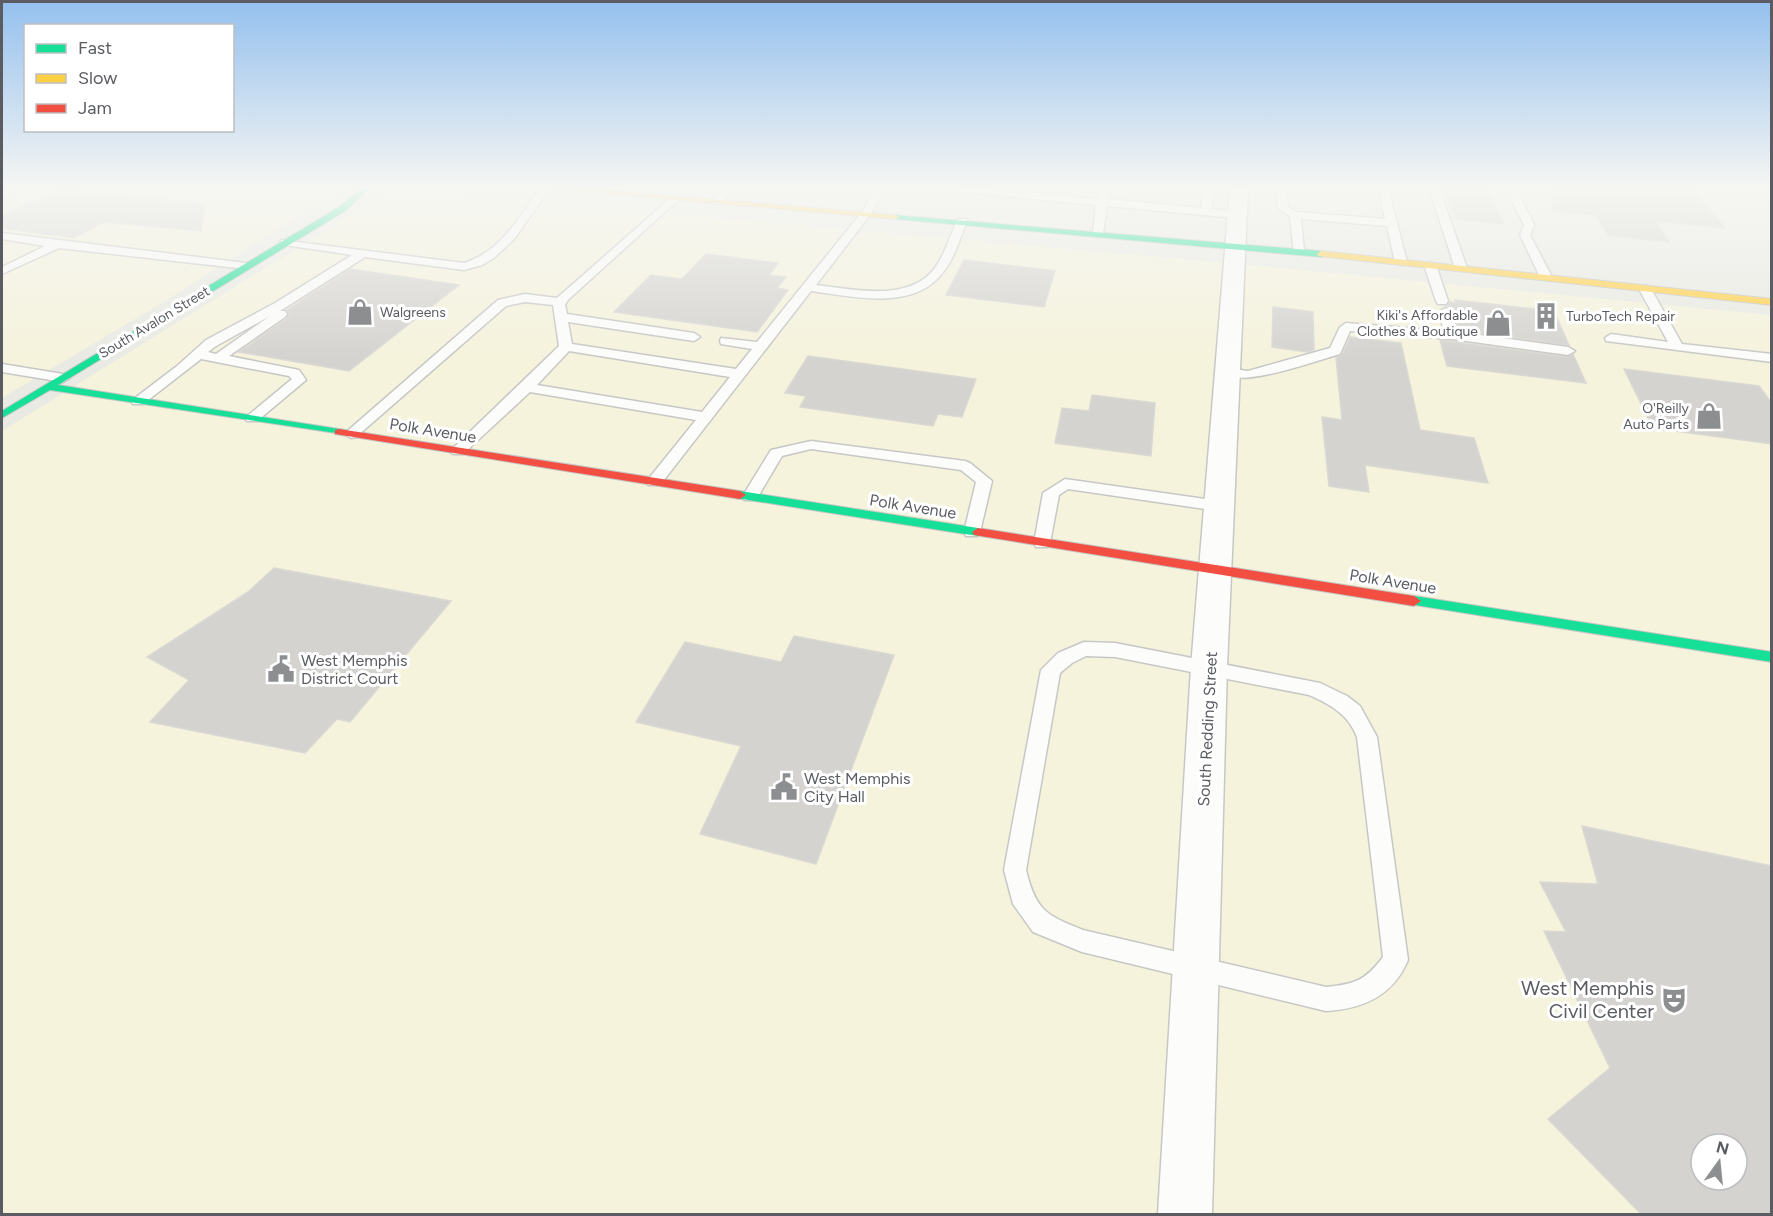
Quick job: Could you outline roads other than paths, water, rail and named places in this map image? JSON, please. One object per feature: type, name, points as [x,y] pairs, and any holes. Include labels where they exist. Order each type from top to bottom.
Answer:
[{"type":"street","name":"South Avalon Street","points":[[2,415],[281,245]]},
{"type":"street","name":"South Redding Street","points":[[1185,1215],[1209,667],[1217,570],[1234,245]]},
{"type":"street","points":[[1279,245],[1298,251],[1772,302]]},
{"type":"street","name":"Polk Avenue","points":[[50,387],[1772,657]]},
{"type":"lane","points":[[2,271],[55,245]]},
{"type":"lane","points":[[63,245],[246,266]]},
{"type":"lane","points":[[304,245],[464,267],[477,264],[502,245]]},
{"type":"lane","points":[[566,347],[559,304],[623,245]]},
{"type":"lane","points":[[654,482],[841,245]]},
{"type":"lane","points":[[807,287],[878,294],[903,291],[927,282],[943,264],[952,245]]},
{"type":"lane","points":[[1298,245],[1298,251]]},
{"type":"lane","points":[[1397,245],[1401,262]]},
{"type":"lane","points":[[1453,245],[1461,268]]},
{"type":"lane","points":[[1530,245],[1546,277]]},
{"type":"lane","points":[[207,356],[279,306],[363,253]]},
{"type":"lane","points":[[1430,265],[1452,335]]},
{"type":"lane","points":[[1645,289],[1677,347]]},
{"type":"lane","points":[[138,401],[182,369],[265,327],[303,291]]},
{"type":"lane","points":[[351,434],[502,303],[525,298],[561,302]]},
{"type":"lane","points":[[207,356],[211,343],[279,306]]},
{"type":"lane","points":[[561,317],[694,337]]},
{"type":"lane","points":[[1227,372],[1248,375],[1335,351],[1346,327],[1452,335],[1568,351]]},
{"type":"lane","points":[[1611,338],[1772,358]]},
{"type":"lane","points":[[726,341],[761,347]]},
{"type":"lane","points":[[566,347],[739,375]]},
{"type":"lane","points":[[458,451],[566,347]]},
{"type":"lane","points":[[207,356],[294,373],[299,380],[252,418]]},
{"type":"lane","points":[[2,368],[63,378]]},
{"type":"lane","points":[[527,387],[705,417]]},
{"type":"lane","points":[[750,497],[776,453],[811,445],[965,466],[984,481],[972,532]]},
{"type":"lane","points":[[1042,543],[1051,493],[1065,484],[1219,506]]},
{"type":"lane","points":[[1084,649],[1114,650],[1209,667],[1313,688],[1336,698],[1359,716],[1367,737],[1396,960],[1381,982],[1357,997],[1326,999],[1082,941],[1041,924],[1020,896],[1015,870],[1052,670],[1065,658],[1084,649]]},
{"type":"place","name":"Walgreens","points":[[360,312]]},
{"type":"place","name":"TurboTech Repair","points":[[1546,316]]},
{"type":"place","name":"Kiki's Affordable Clothes & Boutique","points":[[1498,323]]},
{"type":"place","name":"O'Reilly Auto Parts","points":[[1709,416]]},
{"type":"place","name":"West Memphis District Court","points":[[281,669]]},
{"type":"place","name":"West Memphis City Hall","points":[[784,787]]},
{"type":"place","name":"West Memphis Civil Center","points":[[1674,1000]]}]
